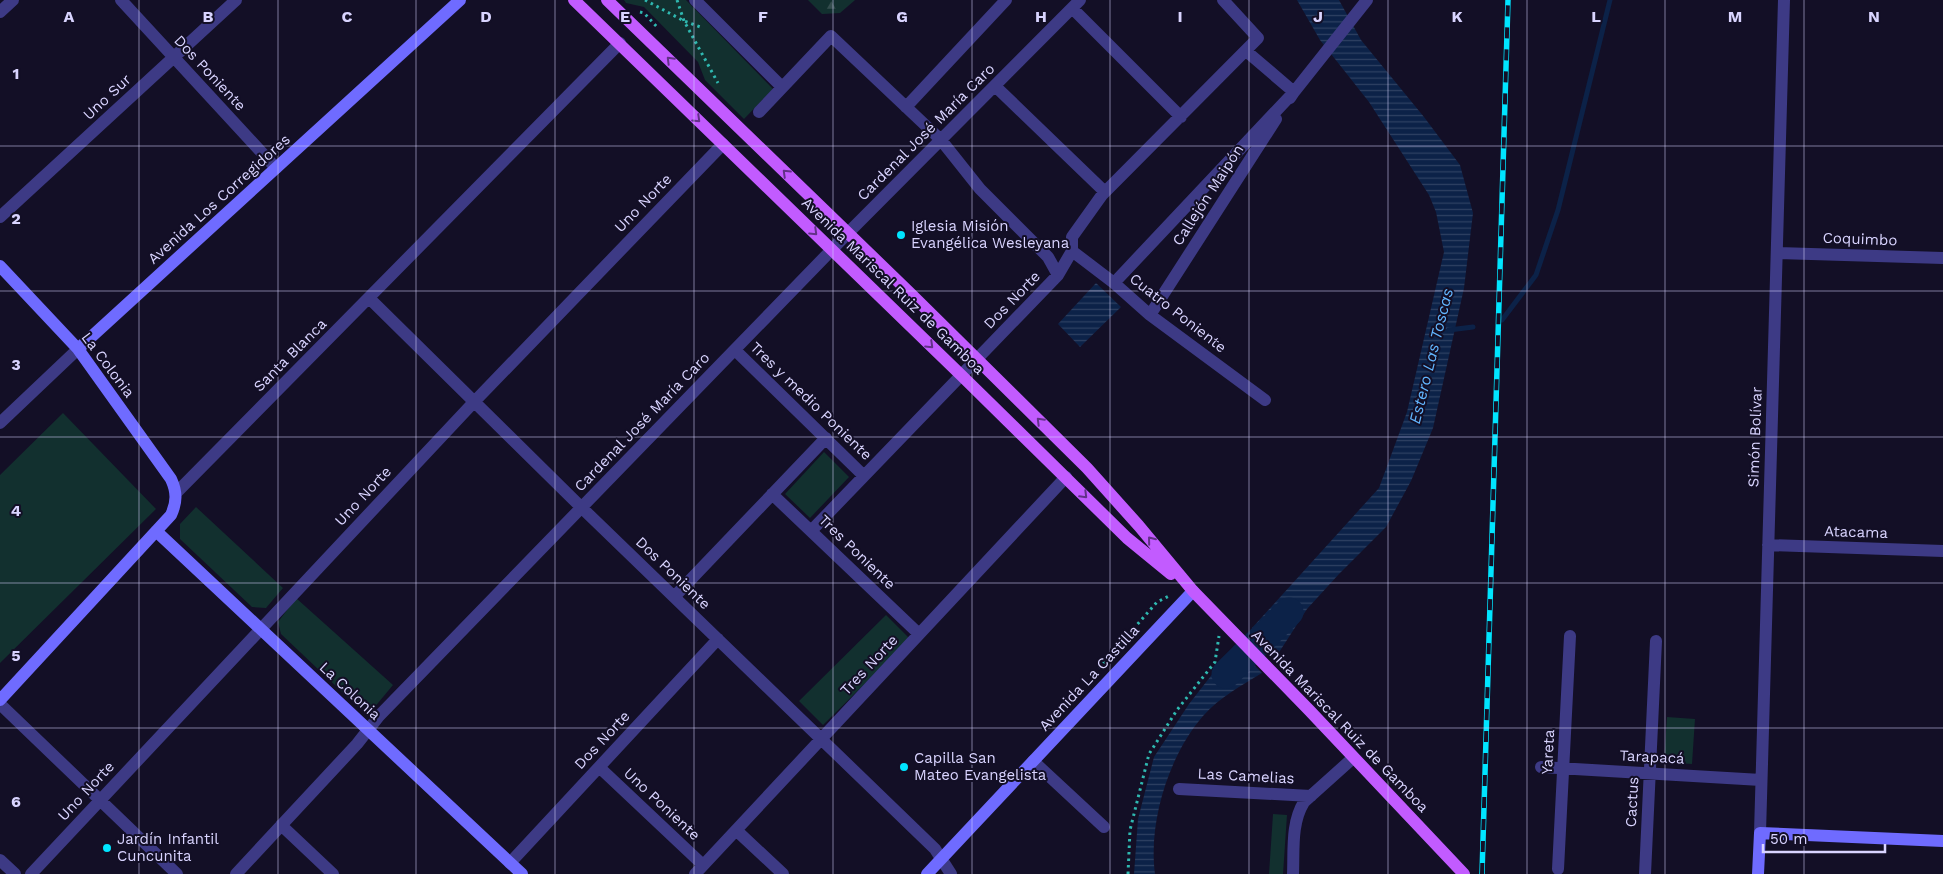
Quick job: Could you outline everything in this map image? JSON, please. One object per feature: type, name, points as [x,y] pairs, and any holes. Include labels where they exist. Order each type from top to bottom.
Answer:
[{"type":"main road","name":"Avenida Mariscal Ruiz de Gamboa","points":[[574,0],[1127,538],[1193,592]]},
{"type":"main road","name":"Avenida Mariscal Ruiz de Gamboa","points":[[607,0],[1087,468],[1139,526],[1193,592],[1261,661],[1460,873]]},
{"type":"street","points":[[0,12],[13,0]]},
{"type":"street","name":"Dos Poniente","points":[[121,0],[276,168]]},
{"type":"street","name":"Uno Sur","points":[[0,217],[236,0]]},
{"type":"street","name":"Avenida Los Corregidores","points":[[0,423],[78,349],[460,0]]},
{"type":"street","points":[[695,0],[782,87]]},
{"type":"street","points":[[906,107],[1006,0]]},
{"type":"street","name":"Dos Norte","points":[[811,531],[1058,275],[1072,251],[1072,237],[1105,192],[1258,38],[1222,0]]},
{"type":"street","name":"Callejón Maipón","points":[[1114,283],[1294,92],[1367,0]]},
{"type":"street","name":"Simón Bolívar","points":[[1758,874],[1784,0]]},
{"type":"street","points":[[1076,4],[1181,116]]},
{"type":"street","name":"Cardenal José María Caro","points":[[236,874],[379,716],[832,250],[1076,4]]},
{"type":"street","points":[[759,112],[831,36],[941,140],[980,189],[1048,257],[1058,275]]},
{"type":"street","name":"Santa Blanca","points":[[0,700],[171,515],[176,506],[176,494],[620,44]]},
{"type":"street","points":[[1246,51],[1294,92]]},
{"type":"street","points":[[995,86],[1105,192]]},
{"type":"street","name":"Callejón Maipón","points":[[1150,315],[1294,92]]},
{"type":"street","name":"Uno Norte","points":[[31,874],[474,402],[723,144]]},
{"type":"street","name":"Cuatro Poniente","points":[[1072,251],[1114,283],[1150,315],[1265,400]]},
{"type":"street","name":"Coquimbo","points":[[1777,252],[1943,258]]},
{"type":"street","name":"La Colonia","points":[[0,266],[78,349],[171,479],[176,494]]},
{"type":"street","name":"Dos Poniente","points":[[369,298],[582,508],[936,849],[951,874]]},
{"type":"street","name":"Tres y medio Poniente","points":[[735,350],[864,476]]},
{"type":"street","points":[[674,596],[826,438]]},
{"type":"street","name":"Tres Norte","points":[[699,870],[1066,477]]},
{"type":"street","name":"Tres Poniente","points":[[772,494],[919,634]]},
{"type":"street","name":"La Colonia","points":[[156,531],[522,874]]},
{"type":"street","name":"Atacama","points":[[1768,545],[1943,551]]},
{"type":"street","name":"Avenida La Castilla","points":[[927,874],[1193,592]]},
{"type":"street","name":"Yareta","points":[[1558,869],[1570,636]]},
{"type":"street","name":"Dos Norte","points":[[510,863],[718,639]]},
{"type":"street","name":"Cactus","points":[[1645,874],[1656,641]]},
{"type":"street","points":[[0,704],[177,874]]},
{"type":"street","points":[[1293,874],[1296,819],[1304,802],[1353,758]]},
{"type":"street","points":[[1033,761],[1104,828]]},
{"type":"street","name":"Uno Poniente","points":[[599,767],[699,870]]},
{"type":"street","name":"Tarapacá","points":[[1541,767],[1761,780]]},
{"type":"street","name":"Las Camelias","points":[[1179,789],[1311,796]]},
{"type":"street","points":[[282,825],[333,874]]},
{"type":"street","points":[[736,830],[784,874]]},
{"type":"street","points":[[1760,833],[1943,841]]},
{"type":"street","points":[[0,860],[15,874]]},
{"type":"path","points":[[645,0],[684,21],[710,31]]},
{"type":"path","points":[[677,0],[684,21],[718,83]]},
{"type":"path","points":[[1128,874],[1130,830],[1149,754],[1177,710],[1215,662],[1224,623]]},
{"type":"green space","points":[[624,0],[686,0],[773,89],[744,119],[705,80],[698,62],[644,7],[626,3]]},
{"type":"green space","points":[[808,0],[855,0],[840,13],[822,14]]},
{"type":"green space","points":[[63,413],[156,509],[0,663],[0,475]]},
{"type":"green space","points":[[824,452],[849,477],[810,518],[785,494]]},
{"type":"green space","points":[[196,507],[283,588],[266,608],[252,607],[180,539],[180,524]]},
{"type":"green space","points":[[296,598],[393,685],[373,709],[358,707],[281,634],[278,622]]},
{"type":"green space","points":[[886,615],[910,639],[823,725],[799,701]]},
{"type":"green space","points":[[1667,717],[1695,719],[1692,764],[1664,762]]},
{"type":"green space","points":[[1273,814],[1287,815],[1283,874],[1269,874]]},
{"type":"water","points":[[1297,0],[1339,0],[1361,40],[1424,117],[1460,165],[1473,213],[1464,288],[1433,428],[1411,481],[1386,527],[1307,609],[1276,657],[1252,628],[1379,488],[1407,412],[1444,252],[1436,212],[1429,195],[1369,102],[1320,40]]},
{"type":"water","points":[[1096,283],[1121,307],[1080,347],[1058,324]]},
{"type":"water","points":[[1235,645],[1262,673],[1216,703],[1191,732],[1171,769],[1158,811],[1154,854],[1155,874],[1134,874],[1138,819],[1154,757],[1189,704]]},
{"type":"waterway","points":[[1502,320],[1536,275],[1558,210],[1610,0]]},
{"type":"waterway","points":[[1449,330],[1473,327]]},
{"type":"waterway","name":"Estero Las Toscas","points":[[1226,674],[1289,612]]},
{"type":"railway","points":[[1482,874],[1508,0]]},
{"type":"place","name":"Iglesia Misión Evangélica Wesleyana","points":[[901,235]]},
{"type":"place","name":"Capilla San Mateo Evangelista","points":[[904,767]]},
{"type":"place","name":"Jardín Infantil Cuncunita","points":[[107,848]]}]
